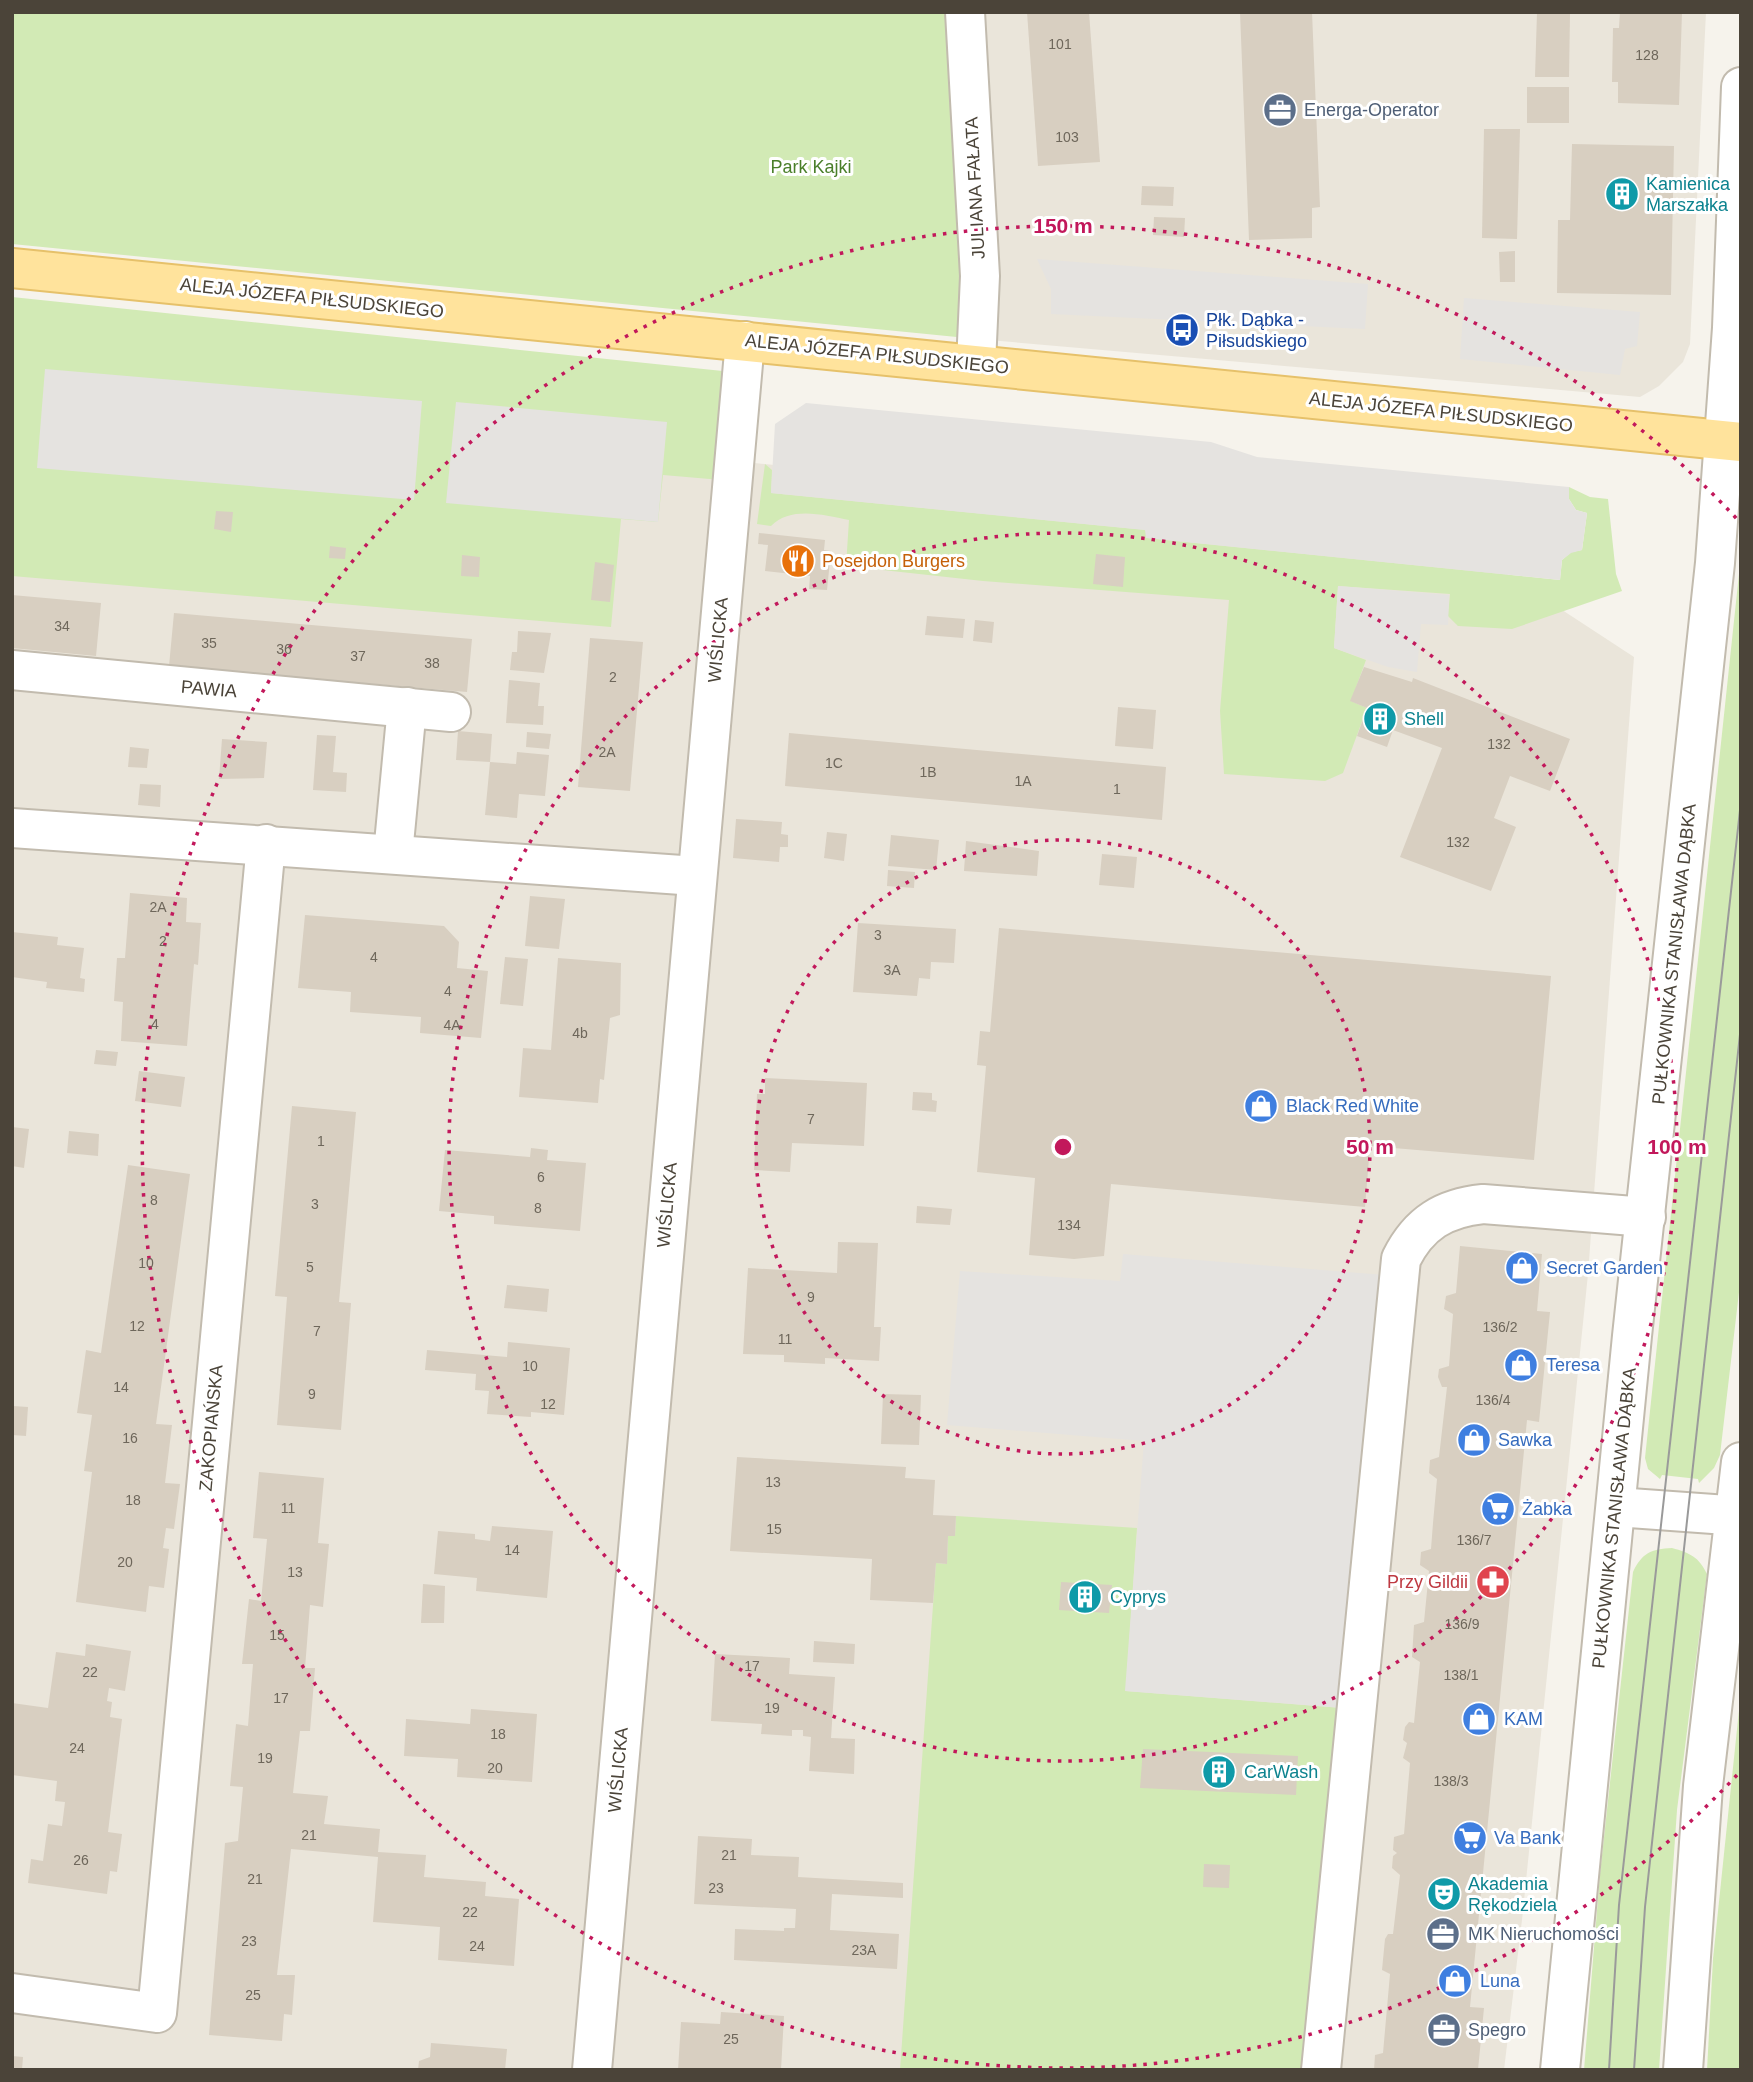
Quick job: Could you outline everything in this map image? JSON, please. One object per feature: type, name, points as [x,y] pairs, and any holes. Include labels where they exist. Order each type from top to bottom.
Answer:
[{"type":"main road","name":"ALEJA JÓZEFA PIŁSUDSKIEGO","points":[[12,268],[1733,441]]},
{"type":"street","name":"JULIANA FAŁATA","points":[[965,12],[980,276],[976,364]]},
{"type":"street","name":"PUŁKOWNIKA STANISŁAWA DĄBKA","points":[[1560,2070],[1646,1217],[1733,441],[1741,87]]},
{"type":"street","name":"WIŚLICKA","points":[[592,2070],[745,341]]},
{"type":"street","name":"PAWIA","points":[[12,670],[452,712]]},
{"type":"street","points":[[393,854],[407,707]]},
{"type":"street","points":[[12,828],[696,876]]},
{"type":"street","name":"ZAKOPIAŃSKA","points":[[12,1993],[157,2013],[266,844]]},
{"type":"street","points":[[1321,2070],[1401,1259],[1408,1244],[1424,1225],[1435,1216],[1462,1206],[1483,1204],[1646,1217]]},
{"type":"street","points":[[1683,2070],[1703,1786],[1738,1516],[1741,1462]]},
{"type":"street","points":[[1616,1507],[1738,1516]]},
{"type":"shaded area","points":[[965,12],[1706,12],[1690,344],[1683,362],[1659,386],[1640,397],[977,339]]},
{"type":"shaded area","points":[[1037,259],[1368,284],[1365,329],[1051,314],[1051,289]]},
{"type":"shaded area","points":[[1464,298],[1640,312],[1637,346],[1625,349],[1620,375],[1460,359]]},
{"type":"shaded area","points":[[45,369],[422,401],[414,500],[37,468]]},
{"type":"shaded area","points":[[12,392],[356,422],[1446,534],[1634,657],[1588,1274],[1522,1920],[1504,2070],[12,2070]]},
{"type":"shaded area","points":[[456,402],[667,422],[658,522],[446,503]]},
{"type":"shaded area","points":[[806,403],[1211,442],[1257,457],[1569,487],[1569,499],[1576,510],[1587,513],[1582,550],[1571,553],[1562,560],[1560,580],[1146,538],[1145,530],[771,493],[775,424]]},
{"type":"shaded area","points":[[1338,586],[1449,595],[1448,625],[1421,624],[1417,672],[1388,667],[1334,648]]},
{"type":"shaded area","points":[[1123,1254],[1397,1276],[1355,1709],[1125,1691],[1144,1441],[947,1425],[960,1271],[1120,1281]]},
{"type":"green space","name":"Park Kajki","points":[[12,12],[965,12],[977,339],[12,244]]},
{"type":"green space","points":[[12,297],[742,373],[733,481],[663,475],[658,522],[621,519],[611,627],[12,576]]},
{"type":"green space","points":[[765,464],[772,470],[771,493],[1146,530],[1147,538],[1560,580],[1562,560],[1571,552],[1582,550],[1587,513],[1576,510],[1569,499],[1569,487],[1590,497],[1608,499],[1616,574],[1622,591],[1512,629],[1458,626],[1448,616],[1450,594],[1338,586],[1334,648],[1366,660],[1351,701],[1367,708],[1343,773],[1325,781],[1224,774],[1220,711],[1229,600],[983,581],[846,566],[849,520],[818,514],[798,514],[779,520],[771,526],[757,524]]},
{"type":"green space","points":[[1741,555],[1741,1275],[1720,1455],[1714,1468],[1699,1483],[1698,1479],[1662,1475],[1660,1479],[1648,1469],[1645,1458]]},
{"type":"green space","points":[[956,1516],[1137,1528],[1126,1691],[1355,1709],[1321,2070],[900,2070],[936,1563],[947,1564],[948,1536],[955,1536]]},
{"type":"green space","points":[[1672,1548],[1693,1556],[1707,1574],[1677,1810],[1659,2070],[1584,2070],[1600,1874],[1633,1572],[1648,1553]]},
{"type":"green space","points":[[1741,1691],[1741,2070],[1707,2070],[1713,1959]]},
{"type":"building","points":[[1027,12],[1089,12],[1100,162],[1038,166]]},
{"type":"building","name":"Energa-Operator","points":[[1240,12],[1312,12],[1320,207],[1312,208],[1312,238],[1249,240]]},
{"type":"building","points":[[1537,12],[1570,13],[1569,77],[1535,77]]},
{"type":"building","points":[[1620,12],[1682,12],[1679,105],[1618,103],[1618,82],[1612,82],[1613,28],[1619,28]]},
{"type":"building","points":[[1527,87],[1569,87],[1569,123],[1527,123]]},
{"type":"building","points":[[1484,129],[1520,129],[1517,239],[1482,238]]},
{"type":"building","name":"Kamienica Marszałka","points":[[1572,144],[1674,146],[1671,295],[1557,293],[1558,220],[1570,220]]},
{"type":"building","points":[[1142,186],[1174,187],[1173,206],[1141,205]]},
{"type":"building","points":[[1154,217],[1185,218],[1184,237],[1153,235]]},
{"type":"building","points":[[1515,251],[1515,282],[1500,282],[1499,252]]},
{"type":"building","points":[[216,511],[233,512],[231,532],[214,529]]},
{"type":"building","name":"Posejdon Burgers","points":[[759,533],[825,540],[824,550],[831,551],[827,590],[809,589],[810,576],[765,571],[768,545],[758,544]]},
{"type":"building","points":[[330,546],[346,548],[345,559],[329,558]]},
{"type":"building","points":[[1096,554],[1125,557],[1123,587],[1093,584]]},
{"type":"building","points":[[462,555],[480,557],[479,577],[461,576]]},
{"type":"building","points":[[595,562],[614,565],[610,602],[591,600]]},
{"type":"building","points":[[12,595],[101,603],[96,656],[12,648]]},
{"type":"building","points":[[174,613],[472,639],[467,692],[169,666]]},
{"type":"building","points":[[927,616],[965,619],[963,638],[925,635]]},
{"type":"building","points":[[975,620],[994,622],[992,643],[973,641]]},
{"type":"building","points":[[518,631],[551,633],[544,673],[510,670],[512,652],[517,652]]},
{"type":"building","points":[[590,638],[643,642],[630,791],[578,787]]},
{"type":"building","points":[[1364,667],[1412,682],[1413,678],[1570,739],[1550,791],[1510,776],[1494,818],[1516,827],[1491,891],[1400,857],[1442,748],[1393,730],[1387,747],[1357,736],[1367,708],[1350,701]]},
{"type":"building","points":[[509,680],[540,683],[538,706],[544,706],[543,725],[506,723]]},
{"type":"building","points":[[1118,707],[1156,710],[1153,749],[1115,746]]},
{"type":"building","points":[[458,731],[492,734],[490,762],[456,760]]},
{"type":"building","points":[[527,732],[551,734],[549,749],[526,747]]},
{"type":"building","points":[[789,733],[1166,767],[1162,820],[785,786]]},
{"type":"building","points":[[317,735],[336,736],[333,772],[347,773],[346,792],[313,790]]},
{"type":"building","points":[[222,739],[267,742],[264,778],[219,779]]},
{"type":"building","points":[[130,747],[149,749],[147,768],[128,767]]},
{"type":"building","points":[[517,752],[549,755],[545,796],[519,794],[517,818],[485,815],[490,762],[516,764]]},
{"type":"building","points":[[140,784],[161,785],[160,807],[138,805]]},
{"type":"building","points":[[736,819],[782,822],[781,834],[788,835],[788,847],[780,847],[779,862],[733,858]]},
{"type":"building","points":[[827,832],[847,834],[844,861],[824,858]]},
{"type":"building","points":[[891,835],[939,840],[936,870],[888,866]]},
{"type":"building","points":[[966,841],[1039,851],[1037,876],[964,871]]},
{"type":"building","points":[[1102,854],[1137,857],[1134,888],[1099,885]]},
{"type":"building","points":[[888,870],[915,872],[914,888],[887,886]]},
{"type":"building","points":[[130,893],[187,898],[186,922],[201,923],[198,965],[194,964],[187,1046],[121,1041],[123,1002],[114,1001],[117,958],[125,958]]},
{"type":"building","points":[[530,896],[565,899],[559,949],[525,946]]},
{"type":"building","points":[[305,915],[444,926],[459,942],[457,968],[488,971],[481,1038],[420,1033],[421,1017],[350,1012],[351,992],[298,988]]},
{"type":"building","points":[[858,923],[956,929],[954,963],[931,962],[930,979],[919,978],[917,996],[853,992]]},
{"type":"building","name":"Black Red White","points":[[999,928],[1551,976],[1534,1160],[1370,1146],[1365,1207],[1111,1184],[1104,1256],[1074,1259],[1029,1255],[1035,1178],[977,1172],[986,1066],[977,1065],[980,1031],[990,1032]]},
{"type":"building","points":[[12,932],[58,937],[57,945],[84,948],[80,978],[85,979],[84,992],[46,988],[47,982],[12,977]]},
{"type":"building","points":[[505,957],[528,959],[523,1006],[500,1004]]},
{"type":"building","points":[[558,958],[621,963],[620,1015],[610,1018],[604,1080],[600,1079],[598,1103],[519,1097],[523,1048],[551,1050]]},
{"type":"building","points":[[96,1050],[118,1052],[116,1066],[94,1064]]},
{"type":"building","points":[[139,1071],[185,1077],[181,1107],[135,1101]]},
{"type":"building","points":[[765,1078],[867,1083],[864,1146],[792,1143],[790,1172],[754,1170],[757,1094],[765,1094]]},
{"type":"building","points":[[913,1092],[932,1093],[932,1100],[937,1101],[936,1112],[912,1110]]},
{"type":"building","points":[[292,1106],[356,1112],[339,1302],[351,1303],[341,1430],[277,1425],[287,1297],[275,1296]]},
{"type":"building","points":[[12,1127],[29,1129],[24,1168],[12,1166]]},
{"type":"building","points":[[69,1131],[99,1134],[98,1156],[67,1153]]},
{"type":"building","points":[[531,1148],[548,1150],[547,1160],[586,1163],[580,1231],[494,1224],[494,1216],[439,1211],[445,1150],[530,1157]]},
{"type":"building","points":[[128,1165],[190,1174],[156,1424],[172,1425],[165,1483],[180,1484],[174,1529],[166,1528],[163,1548],[169,1549],[164,1588],[149,1586],[146,1612],[76,1602],[92,1472],[84,1471],[92,1415],[77,1413],[86,1350],[101,1353]]},
{"type":"building","points":[[917,1206],[952,1209],[950,1225],[916,1223]]},
{"type":"building","points":[[838,1242],[878,1243],[874,1327],[881,1327],[879,1361],[825,1358],[825,1364],[784,1362],[784,1355],[743,1354],[748,1268],[837,1273]]},
{"type":"building","points":[[1460,1246],[1542,1254],[1537,1311],[1550,1312],[1539,1422],[1527,1420],[1470,2007],[1484,2008],[1478,2070],[1374,2070],[1375,2055],[1383,2053],[1390,1974],[1382,1970],[1385,1939],[1388,1934],[1393,1934],[1400,1875],[1392,1868],[1393,1856],[1397,1853],[1393,1850],[1394,1837],[1404,1834],[1410,1763],[1403,1758],[1407,1743],[1403,1740],[1405,1727],[1409,1722],[1414,1723],[1420,1662],[1412,1657],[1414,1625],[1424,1622],[1429,1571],[1420,1565],[1421,1552],[1431,1549],[1437,1479],[1429,1473],[1430,1460],[1439,1457],[1447,1387],[1442,1387],[1438,1377],[1439,1369],[1449,1366],[1453,1314],[1444,1309],[1446,1296],[1456,1293]]},
{"type":"building","points":[[507,1285],[549,1289],[547,1312],[504,1308]]},
{"type":"building","points":[[508,1342],[570,1348],[564,1415],[531,1412],[531,1417],[487,1414],[489,1391],[475,1390],[476,1374],[425,1370],[427,1350],[507,1357]]},
{"type":"building","points":[[883,1394],[921,1395],[919,1445],[881,1444]]},
{"type":"building","points":[[13,1406],[28,1407],[26,1436],[12,1435]]},
{"type":"building","points":[[737,1457],[906,1467],[905,1478],[935,1480],[933,1515],[956,1516],[955,1536],[948,1536],[947,1564],[936,1563],[933,1603],[870,1600],[872,1559],[730,1551]]},
{"type":"building","points":[[259,1472],[324,1478],[318,1543],[329,1544],[323,1607],[310,1605],[305,1668],[315,1668],[310,1731],[300,1731],[293,1793],[328,1796],[324,1824],[380,1829],[378,1852],[426,1855],[424,1877],[486,1882],[485,1896],[519,1899],[514,1966],[438,1960],[440,1927],[373,1922],[378,1857],[291,1849],[277,1975],[295,1975],[292,2015],[284,2014],[282,2041],[209,2035],[225,1843],[238,1841],[243,1787],[230,1786],[236,1724],[248,1726],[253,1664],[242,1664],[249,1599],[261,1601],[267,1539],[253,1538]]},
{"type":"building","points":[[492,1526],[553,1531],[547,1598],[476,1591],[477,1578],[434,1574],[438,1531],[475,1534],[475,1539],[490,1541]]},
{"type":"building","name":"Cyprys","points":[[1061,1582],[1112,1585],[1109,1613],[1059,1610]]},
{"type":"building","points":[[423,1584],[445,1586],[444,1623],[421,1623]]},
{"type":"building","points":[[814,1641],[855,1644],[854,1664],[813,1662]]},
{"type":"building","points":[[86,1644],[131,1651],[125,1691],[109,1688],[107,1701],[112,1702],[110,1717],[122,1719],[108,1832],[122,1834],[117,1872],[110,1871],[107,1894],[28,1883],[31,1859],[43,1861],[48,1824],[62,1826],[65,1802],[55,1801],[57,1781],[12,1775],[12,1703],[48,1708],[56,1652],[85,1656]]},
{"type":"building","points":[[715,1654],[790,1658],[789,1674],[835,1677],[831,1738],[855,1739],[854,1774],[809,1771],[811,1737],[803,1736],[803,1730],[792,1730],[792,1736],[761,1734],[762,1724],[711,1721]]},
{"type":"building","points":[[471,1709],[537,1714],[532,1782],[457,1777],[458,1759],[404,1756],[406,1719],[470,1724]]},
{"type":"building","name":"CarWash","points":[[1143,1749],[1298,1756],[1296,1795],[1140,1788]]},
{"type":"building","points":[[698,1836],[752,1839],[751,1855],[799,1857],[798,1877],[903,1883],[903,1898],[832,1894],[830,1930],[899,1934],[897,1969],[734,1960],[735,1929],[784,1931],[784,1928],[795,1928],[796,1909],[694,1904]]},
{"type":"building","points":[[1204,1864],[1230,1865],[1229,1888],[1203,1887]]},
{"type":"building","points":[[721,2012],[784,2016],[781,2070],[678,2070],[681,2022],[720,2024]]},
{"type":"building","points":[[431,2043],[507,2049],[505,2070],[418,2070],[419,2061],[430,2057]]},
{"type":"building","points":[[12,2056],[23,2057],[22,2070],[12,2070]]},
{"type":"tram line","points":[[1609,2070],[1619,1905],[1741,801]]},
{"type":"tram line","points":[[1634,2070],[1645,1907],[1741,1025]]},
{"type":"place","name":"Energa-Operator","points":[[1280,110]]},
{"type":"place","name":"Kamienica Marszałka","points":[[1622,194]]},
{"type":"place","name":"Płk. Dąbka - Piłsudskiego","points":[[1182,330]]},
{"type":"place","name":"Posejdon Burgers","points":[[798,561]]},
{"type":"place","name":"Shell","points":[[1380,719]]},
{"type":"place","name":"Black Red White","points":[[1261,1106]]},
{"type":"place","name":"Secret Garden","points":[[1522,1268]]},
{"type":"place","name":"Teresa","points":[[1521,1365]]},
{"type":"place","name":"Sawka","points":[[1474,1440]]},
{"type":"place","name":"Żabka","points":[[1498,1509]]},
{"type":"place","name":"Przy Gildii","points":[[1493,1582]]},
{"type":"place","name":"Cyprys","points":[[1085,1597]]},
{"type":"place","name":"KAM","points":[[1479,1719]]},
{"type":"place","name":"CarWash","points":[[1219,1772]]},
{"type":"place","name":"Va Bank","points":[[1470,1838]]},
{"type":"place","name":"Akademia Rękodziela","points":[[1444,1894]]},
{"type":"place","name":"MK Nieruchomości","points":[[1443,1934]]},
{"type":"place","name":"Luna","points":[[1455,1981]]},
{"type":"place","name":"Spegro","points":[[1444,2030]]}]
